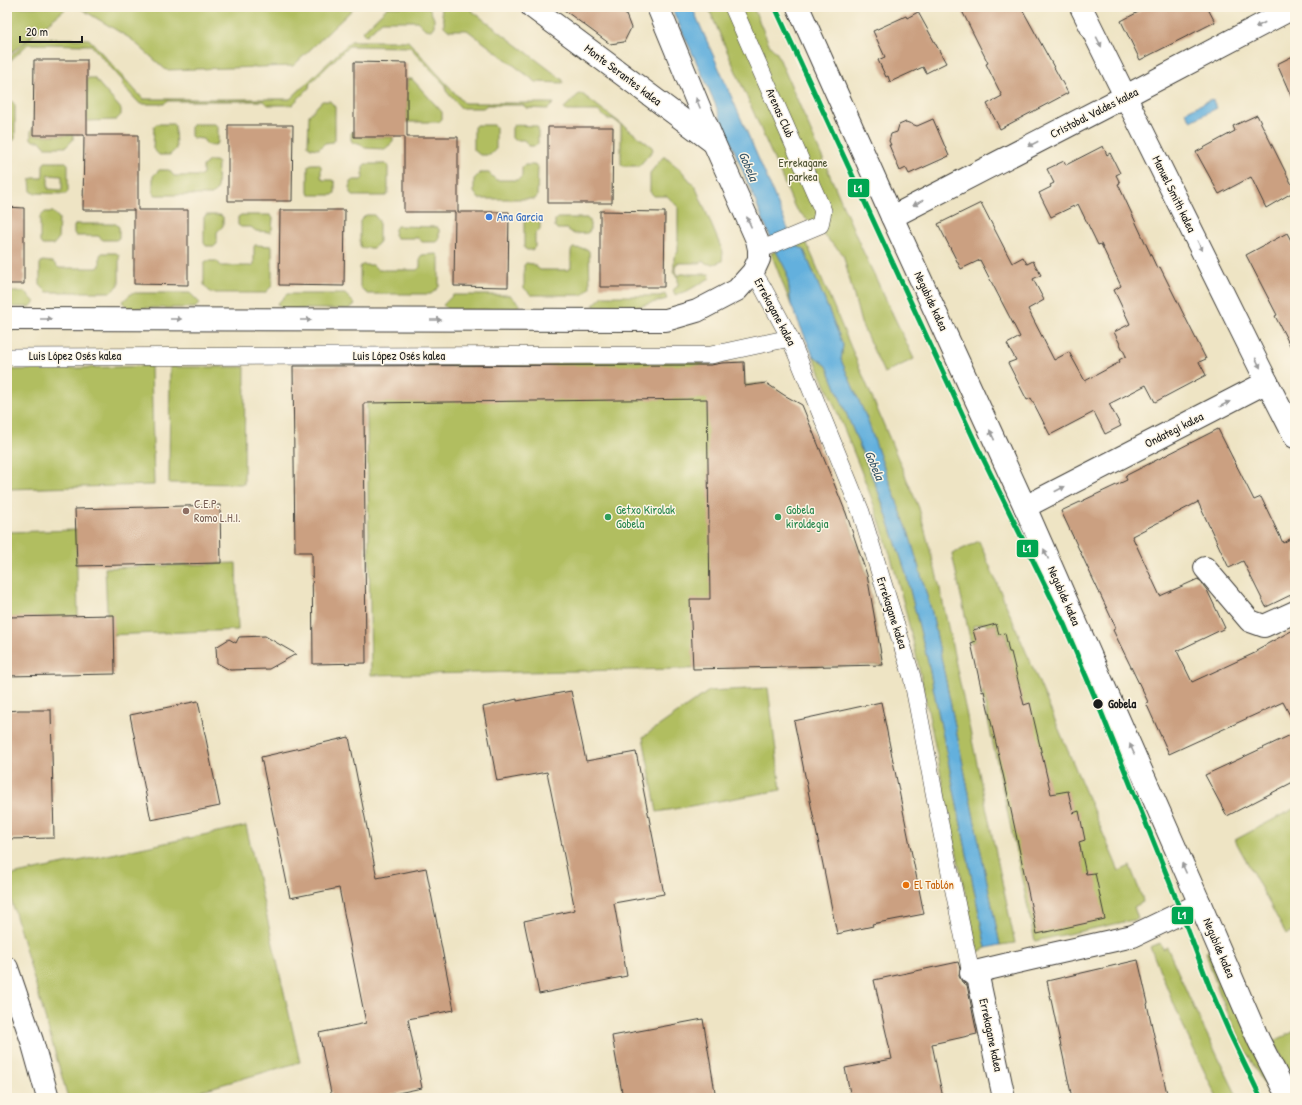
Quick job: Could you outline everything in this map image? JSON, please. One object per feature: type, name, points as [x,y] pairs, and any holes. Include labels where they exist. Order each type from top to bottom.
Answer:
[{"type":"street","name":"Monte Serantes kalea","points":[[532,7],[714,143]]},
{"type":"street","name":"Errekagane kalea","points":[[658,7],[714,143],[757,240],[762,286],[790,338],[861,512],[912,677],[942,834],[1004,1098]]},
{"type":"street","name":"Arenas Club","points":[[733,7],[823,211],[820,225],[760,257]]},
{"type":"street","name":"Negubide kalea","points":[[798,7],[892,217],[1025,507],[1259,1041],[1282,1086],[1290,1098]]},
{"type":"street","name":"Manuel Smith kalea","points":[[1081,7],[1267,382]]},
{"type":"street","name":"Cristobal Valdes kalea","points":[[892,217],[1295,7]]},
{"type":"street","points":[[7,319],[666,320],[697,311],[738,290],[760,257]]},
{"type":"street","name":"Luis López Osés kalea","points":[[7,357],[711,355],[790,338]]},
{"type":"street","points":[[1267,382],[1295,437]]},
{"type":"street","name":"Ondategi kalea","points":[[1025,507],[1267,382]]},
{"type":"street","points":[[1205,568],[1250,621],[1264,626],[1295,612]]},
{"type":"street","points":[[974,972],[1133,936],[1151,929],[1200,904]]},
{"type":"street","points":[[7,968],[32,1041],[48,1098]]},
{"type":"street","points":[[32,1041],[39,1098]]},
{"type":"green space","points":[[14,7],[68,7],[7,56],[7,14]]},
{"type":"green space","points":[[78,7],[355,7],[293,66],[166,70],[131,39]]},
{"type":"green space","points":[[388,7],[429,7],[434,19],[434,26],[431,30],[425,29],[417,21],[382,21],[367,35],[365,35],[362,32]]},
{"type":"green space","points":[[440,7],[467,7],[563,80],[563,83],[536,82],[467,30],[448,30],[444,26]]},
{"type":"green space","name":"Errekagane parkea","points":[[708,7],[753,7],[770,46],[777,53],[861,247],[914,359],[884,373],[861,323],[843,254],[795,208]]},
{"type":"green space","points":[[30,38],[89,39],[143,99],[290,99],[351,41],[408,41],[464,103],[554,103],[548,109],[526,108],[523,105],[487,105],[483,108],[461,108],[446,91],[446,86],[410,47],[349,46],[310,83],[309,88],[292,105],[268,105],[264,101],[167,101],[164,104],[140,104],[123,86],[123,81],[91,45],[28,44],[7,64],[7,60]]},
{"type":"green space","points":[[87,78],[94,78],[121,109],[121,115],[116,120],[87,121]]},
{"type":"green space","points":[[407,79],[412,79],[442,112],[442,119],[439,122],[407,122]]},
{"type":"green space","points":[[579,94],[582,94],[652,147],[653,150],[639,166],[623,166],[621,164],[621,125],[613,119],[607,119],[598,111],[566,111],[564,108]]},
{"type":"green space","points":[[7,99],[10,99],[15,105],[15,139],[13,141],[7,141]]},
{"type":"green space","points":[[322,101],[330,101],[335,107],[335,140],[333,142],[325,143],[319,149],[311,148],[308,146],[309,115]]},
{"type":"green space","points":[[156,124],[173,124],[175,126],[176,149],[170,155],[159,155],[153,149],[154,126]]},
{"type":"green space","points":[[193,124],[215,124],[218,127],[218,143],[215,145],[207,145],[203,139],[193,138],[191,136],[191,126]]},
{"type":"green space","points":[[476,125],[494,125],[496,127],[496,149],[490,155],[480,155],[474,150],[474,127]]},
{"type":"green space","points":[[514,125],[536,126],[538,128],[538,144],[535,146],[529,146],[524,140],[514,140],[512,138],[512,128]]},
{"type":"green space","points":[[33,128],[34,135],[73,135],[73,140],[66,147],[45,147],[40,141],[33,141],[31,139],[31,131]]},
{"type":"green space","points":[[354,130],[354,137],[393,137],[393,142],[385,149],[365,148],[359,143],[353,143],[351,140],[351,133]]},
{"type":"green space","points":[[663,157],[681,170],[696,188],[723,252],[722,261],[715,264],[707,264],[703,261],[700,263],[677,263],[675,272],[678,276],[681,274],[709,274],[710,278],[687,291],[675,295],[673,290],[678,286],[678,278],[674,273],[674,257],[678,252],[678,207],[667,196],[654,196],[650,192],[650,173]]},
{"type":"green space","points":[[209,161],[215,161],[218,163],[217,190],[212,195],[156,195],[153,193],[153,176],[159,170],[169,170],[174,176],[201,176],[203,174],[203,166]]},
{"type":"green space","points":[[45,162],[66,162],[68,164],[68,191],[66,194],[33,193],[31,191],[30,180],[33,178],[41,178],[43,175],[43,165]],"holes":[[[48,175],[62,176],[62,190],[48,189]]]},
{"type":"green space","points":[[311,164],[319,164],[321,166],[321,177],[323,180],[332,180],[335,182],[335,193],[333,195],[310,195],[308,193],[308,166]]},
{"type":"green space","points":[[365,164],[386,164],[388,166],[388,193],[386,196],[353,196],[350,193],[350,182],[353,180],[361,180],[363,178],[363,166]]},
{"type":"green space","points":[[525,165],[536,165],[538,167],[537,197],[535,199],[479,199],[474,192],[474,179],[480,173],[489,173],[496,180],[518,180],[522,176],[522,167]]},
{"type":"green space","points":[[45,212],[53,212],[59,218],[58,239],[53,245],[42,245],[40,242],[40,217]]},
{"type":"green space","points":[[206,215],[220,215],[223,217],[223,226],[217,232],[217,244],[215,246],[206,246],[204,243],[204,217]]},
{"type":"green space","points":[[241,215],[270,215],[273,218],[272,229],[270,232],[256,231],[251,227],[241,227],[238,225],[238,217]]},
{"type":"green space","points":[[366,215],[374,215],[379,221],[379,243],[373,248],[363,248],[360,246],[360,221]]},
{"type":"green space","points":[[527,217],[538,217],[540,220],[540,229],[535,234],[535,247],[532,250],[527,250],[524,248],[524,220]]},
{"type":"green space","points":[[557,218],[588,218],[590,220],[590,231],[587,233],[574,234],[567,229],[557,229],[555,227],[555,220]]},
{"type":"green space","points":[[76,224],[116,224],[119,227],[119,238],[116,240],[103,240],[98,236],[76,236],[74,233],[74,226]]},
{"type":"green space","points":[[397,226],[437,227],[439,229],[439,240],[437,242],[422,242],[418,238],[397,238],[394,235]]},
{"type":"green space","points":[[805,239],[919,508],[939,584],[1015,943],[1000,945],[932,613],[909,534],[867,419],[841,360],[843,345],[804,250],[794,244]]},
{"type":"green space","points":[[255,245],[272,247],[272,286],[265,293],[211,293],[204,285],[204,263],[206,261],[217,261],[221,266],[252,266],[254,264]]},
{"type":"green space","points":[[573,248],[587,249],[589,251],[590,288],[582,295],[531,295],[524,288],[524,265],[526,263],[533,264],[540,270],[568,270],[571,268],[571,251]]},
{"type":"green space","points":[[776,251],[787,272],[791,305],[771,253]]},
{"type":"green space","points":[[102,253],[116,253],[119,255],[119,285],[111,292],[47,292],[40,285],[40,264],[42,261],[53,262],[59,268],[97,268],[100,266],[100,255]]},
{"type":"green space","points":[[437,254],[439,257],[439,287],[431,294],[367,294],[360,287],[360,267],[362,265],[373,265],[378,270],[417,270],[420,267],[420,257],[422,255]]},
{"type":"green space","points":[[7,292],[25,292],[35,302],[30,307],[7,307]]},
{"type":"green space","points":[[132,293],[190,293],[200,303],[195,308],[128,308],[122,302]]},
{"type":"green space","points":[[287,294],[345,294],[355,304],[349,309],[282,309],[277,304]]},
{"type":"green space","points":[[665,294],[667,299],[637,307],[599,311],[593,305],[603,296],[660,296]]},
{"type":"green space","points":[[453,295],[510,295],[520,305],[514,310],[448,310],[443,305]]},
{"type":"green space","points":[[813,355],[827,366],[880,496],[905,570],[928,662],[986,948],[978,952],[919,667],[891,556],[867,485]]},
{"type":"green space","name":"Getxo Kirolak Gobela","points":[[366,360],[689,360],[706,364],[743,362],[745,385],[766,383],[783,395],[846,513],[867,575],[883,665],[371,675]]},
{"type":"green space","points":[[151,366],[154,485],[7,489],[7,370]]},
{"type":"green space","points":[[170,367],[245,367],[244,484],[169,483]]},
{"type":"green space","points":[[76,530],[78,616],[7,618],[7,532]]},
{"type":"green space","points":[[979,541],[1119,871],[1130,866],[1143,902],[1134,907],[1138,919],[1035,941],[982,692],[1018,683],[1005,633],[999,634],[996,624],[987,626],[985,623],[973,626],[976,641],[971,643],[952,554]]},
{"type":"green space","points":[[236,563],[238,630],[108,635],[105,568]]},
{"type":"green space","points":[[768,688],[781,790],[657,812],[643,737],[709,691]]},
{"type":"green space","points":[[1295,808],[1295,930],[1286,934],[1235,840]]},
{"type":"green space","points":[[246,826],[300,1062],[175,1098],[68,1098],[7,885],[7,876]]},
{"type":"green space","points":[[1160,943],[1163,949],[1167,947],[1194,1008],[1238,1098],[1217,1098],[1187,1035],[1150,947]]},
{"type":"green space","points":[[1212,950],[1284,1098],[1272,1098],[1234,1027],[1218,990],[1206,952]]},
{"type":"green space","points":[[1295,1031],[1295,1085],[1274,1041]]},
{"type":"water","points":[[671,7],[692,7],[767,178],[794,244],[804,250],[843,345],[841,360],[867,419],[909,534],[932,613],[1000,945],[986,948],[928,662],[905,570],[880,496],[827,366],[813,355],[791,305],[787,272],[776,251],[708,87]]},
{"type":"water","points":[[1212,99],[1217,108],[1191,121],[1185,112]]},
{"type":"building","points":[[560,7],[623,7],[631,28],[624,42],[610,44]]},
{"type":"building","points":[[960,7],[1021,7],[1068,93],[1000,129],[987,104],[1002,96],[986,64],[988,63]]},
{"type":"building","points":[[1148,7],[1207,7],[1215,22],[1140,60],[1121,21]]},
{"type":"building","points":[[918,12],[946,63],[926,73],[923,67],[890,82],[878,60],[885,57],[873,31],[906,16],[907,18]]},
{"type":"building","points":[[1295,55],[1295,105],[1277,64]]},
{"type":"building","points":[[34,60],[87,60],[87,135],[138,135],[138,210],[188,210],[188,285],[134,284],[134,210],[83,210],[84,135],[33,135]]},
{"type":"building","points":[[354,62],[407,63],[407,137],[458,137],[458,212],[509,212],[508,287],[454,286],[455,212],[404,212],[404,137],[354,137]]},
{"type":"building","points":[[1257,115],[1295,191],[1266,208],[1251,177],[1219,194],[1196,152],[1235,131],[1233,126]]},
{"type":"building","points":[[933,119],[949,156],[909,174],[906,168],[900,171],[889,145],[891,145],[889,141],[891,134],[897,132],[899,125],[906,122],[917,126]]},
{"type":"building","points":[[228,125],[293,125],[292,201],[228,201]]},
{"type":"building","points":[[548,127],[613,127],[612,203],[548,203]]},
{"type":"building","points":[[1103,146],[1107,155],[1110,153],[1120,173],[1116,175],[1120,183],[1118,184],[1157,268],[1160,267],[1206,359],[1199,362],[1206,375],[1155,402],[1146,385],[1109,404],[1121,426],[1105,434],[1094,412],[1050,435],[1031,398],[1027,400],[1008,363],[1016,360],[1007,344],[1020,337],[980,260],[961,269],[938,224],[981,203],[1012,263],[1023,257],[1027,264],[1033,261],[1041,275],[1033,279],[1044,300],[1028,309],[1054,360],[1069,352],[1085,381],[1120,362],[1119,360],[1126,356],[1114,332],[1130,324],[1114,290],[1121,286],[1101,244],[1098,245],[1078,204],[1051,217],[1039,193],[1051,187],[1050,185],[1054,183],[1047,169],[1064,161],[1066,165]]},
{"type":"building","points":[[7,207],[24,208],[24,284],[7,284]]},
{"type":"building","points":[[280,210],[345,210],[344,286],[279,285]]},
{"type":"building","points":[[600,211],[665,212],[664,287],[600,287]]},
{"type":"building","points":[[1287,233],[1295,248],[1295,355],[1275,316],[1277,315],[1246,255]]},
{"type":"building","points":[[744,362],[745,386],[766,383],[802,405],[846,513],[867,575],[883,665],[693,669],[690,599],[710,599],[707,399],[364,403],[366,663],[313,664],[312,552],[295,552],[293,366],[711,365]]},
{"type":"building","points":[[1218,429],[1254,500],[1261,497],[1283,543],[1295,536],[1295,593],[1266,607],[1243,561],[1229,568],[1198,502],[1132,536],[1160,596],[1198,579],[1207,590],[1225,628],[1177,651],[1192,682],[1257,652],[1256,650],[1295,629],[1295,725],[1283,702],[1169,754],[1146,703],[1148,702],[1113,630],[1116,628],[1061,511],[1127,480],[1125,476]]},
{"type":"building","points":[[220,505],[221,563],[77,566],[75,509]]},
{"type":"building","points":[[114,615],[115,674],[7,676],[7,617]]},
{"type":"building","points":[[996,624],[999,634],[1005,633],[1024,705],[1030,703],[1051,794],[1068,791],[1073,813],[1079,811],[1085,840],[1079,842],[1086,874],[1095,873],[1105,919],[1037,934],[1008,796],[984,691],[982,692],[971,643],[976,641],[973,630]]},
{"type":"building","points":[[265,636],[296,654],[269,669],[230,670],[217,663],[216,647],[229,639],[236,643],[239,637]]},
{"type":"building","points":[[571,691],[586,761],[636,752],[664,894],[614,903],[627,976],[539,994],[524,921],[575,910],[547,772],[497,781],[483,707],[517,699],[517,701]]},
{"type":"building","points":[[198,701],[220,806],[151,820],[130,715]]},
{"type":"building","points":[[881,702],[924,914],[872,924],[873,926],[837,934],[794,721]]},
{"type":"building","points":[[51,710],[54,838],[7,839],[7,711]]},
{"type":"building","points":[[1295,733],[1295,781],[1227,816],[1205,775]]},
{"type":"building","points":[[349,737],[377,878],[426,868],[454,1010],[408,1019],[422,1088],[374,1098],[332,1098],[319,1033],[366,1023],[339,888],[290,898],[261,757]]},
{"type":"building","points":[[1138,960],[1168,1098],[1072,1098],[1047,981]]},
{"type":"building","points":[[958,962],[960,968],[959,976],[962,982],[967,985],[977,1034],[932,1044],[943,1098],[851,1098],[845,1068],[892,1059],[874,980]]},
{"type":"building","points":[[703,1019],[716,1098],[623,1098],[612,1036]]},
{"type":"transit line","name":"L1","points":[[775,7],[977,446],[1064,624],[1170,883],[1210,988],[1230,1034],[1261,1098]]},
{"type":"place","name":"Ana Garcia","points":[[489,217]]},
{"type":"place","name":"C.E.P. Romo L.H.I.","points":[[186,511]]},
{"type":"place","name":"Getxo Kirolak Gobela","points":[[608,517]]},
{"type":"place","name":"Gobela kiroldegia","points":[[778,517]]},
{"type":"place","name":"Gobela","points":[[1098,704]]},
{"type":"place","name":"El Tablón","points":[[906,885]]}]
